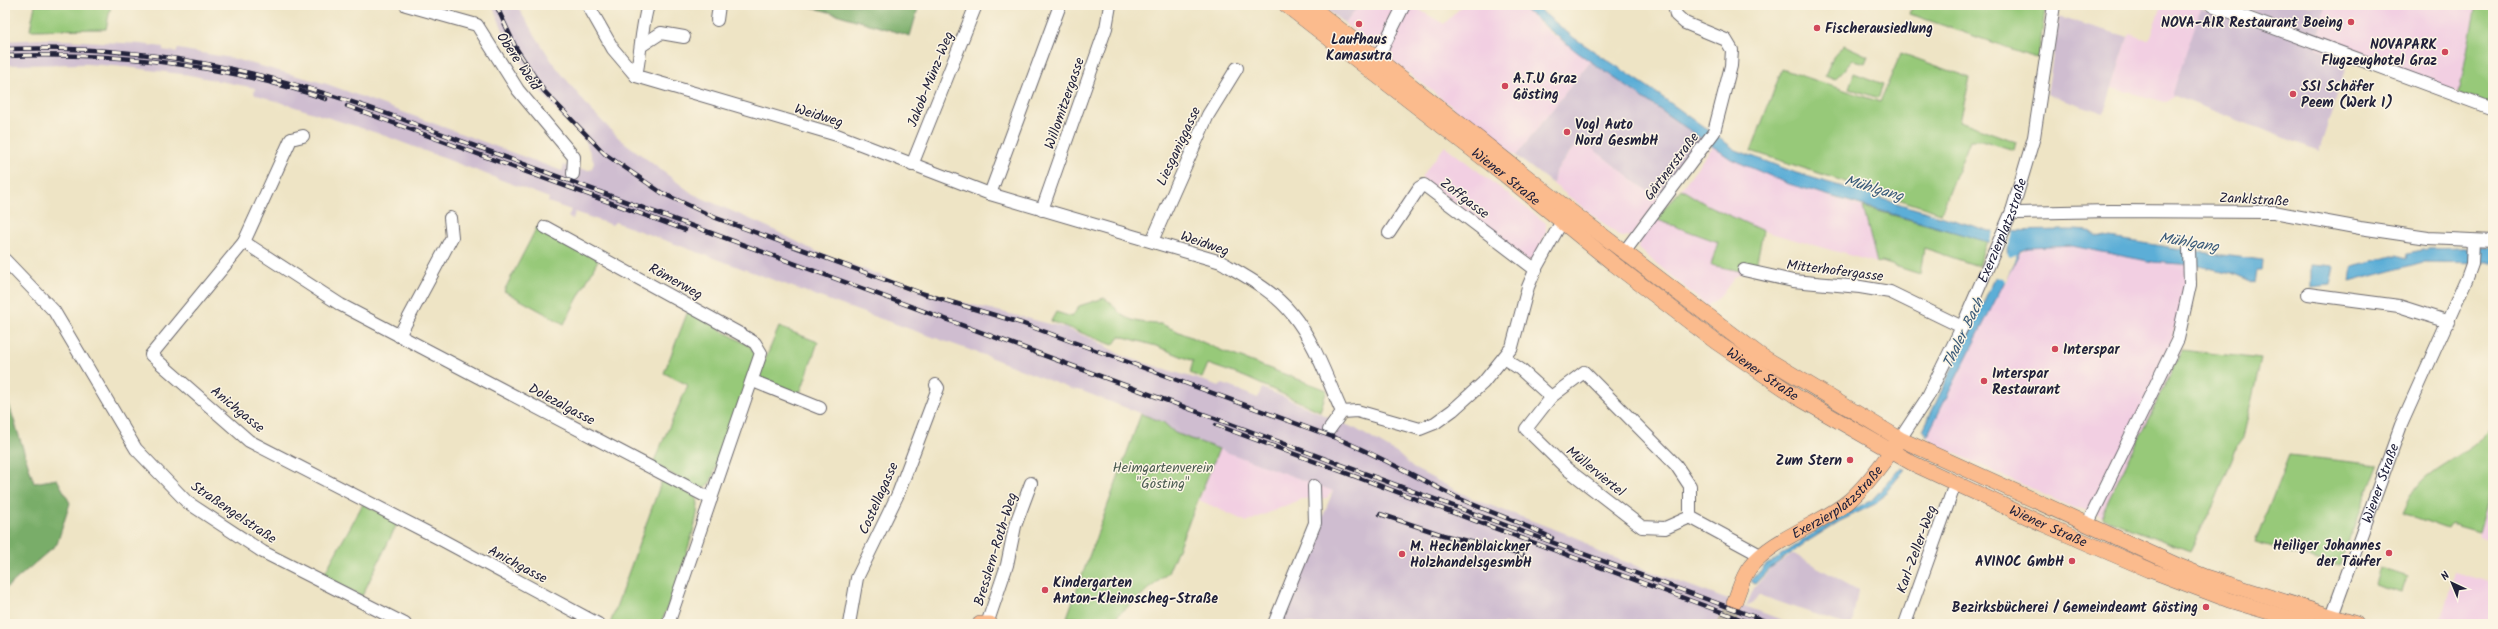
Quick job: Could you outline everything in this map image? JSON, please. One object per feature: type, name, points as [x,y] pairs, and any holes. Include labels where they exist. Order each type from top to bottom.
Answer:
[{"type":"main road","name":"Wiener Straße","points":[[1286,5],[1565,216],[1625,251],[1760,355],[1900,439],[2087,525],[2206,577],[2330,621],[2356,624]]},
{"type":"main road","name":"Wiener Straße","points":[[1309,5],[1377,59],[1565,216],[1755,370],[1797,397],[1891,451],[1955,484],[2150,570],[2229,600],[2309,624]]},
{"type":"main road","name":"Exerzierplatzstraße","points":[[1734,603],[1743,578],[1751,566],[1762,556],[1848,502],[1862,489],[1900,439]]},
{"type":"main road","points":[[980,624],[988,624]]},
{"type":"street","name":"Obere Weid","points":[[406,5],[477,25],[518,90],[574,157],[573,174]]},
{"type":"street","points":[[588,5],[613,49],[636,76]]},
{"type":"street","points":[[636,76],[641,46],[641,30],[648,5]]},
{"type":"street","points":[[717,20],[719,5]]},
{"type":"street","name":"Jakob-Münz-Weg","points":[[912,165],[976,5]]},
{"type":"street","points":[[990,194],[1060,5]]},
{"type":"street","name":"Willomitzergasse","points":[[1042,210],[1106,28],[1110,5]]},
{"type":"street","points":[[1377,59],[1404,5]]},
{"type":"street","name":"Gärtnerstraße","points":[[1625,251],[1705,147],[1714,132],[1731,66],[1732,50],[1722,38],[1685,23],[1678,18],[1674,5]]},
{"type":"street","name":"Exerzierplatzstraße","points":[[1900,439],[1927,398],[1962,327],[1998,247],[2012,211],[2034,137],[2054,5]]},
{"type":"street","points":[[2212,5],[2493,109]]},
{"type":"street","points":[[641,46],[661,33],[684,37]]},
{"type":"street","name":"Liesganiggasse","points":[[1152,241],[1208,115],[1237,68]]},
{"type":"street","name":"Weidweg","points":[[636,76],[837,135],[990,194],[1221,262],[1256,282],[1292,313],[1316,351],[1342,412]]},
{"type":"street","name":"Anichgasse","points":[[303,136],[291,139],[244,242],[151,355],[249,441],[442,540],[598,624]]},
{"type":"street","name":"Zoffgasse","points":[[1389,233],[1419,188],[1424,186],[1536,270]]},
{"type":"street","name":"Zanklstraße","points":[[2012,211],[2019,213],[2111,211],[2274,212],[2368,229],[2473,243],[2493,241]]},
{"type":"street","points":[[1329,430],[1342,412],[1357,410],[1420,429],[1435,423],[1453,410],[1505,359],[1512,347],[1528,287],[1565,216]]},
{"type":"street","points":[[400,336],[452,236],[450,218]]},
{"type":"street","name":"Römerweg","points":[[545,227],[755,343],[761,353],[668,624]]},
{"type":"street","name":"Dolezalgasse","points":[[244,242],[341,305],[710,499]]},
{"type":"street","points":[[2308,294],[2399,306],[2449,322],[2472,264],[2473,243]]},
{"type":"street","name":"Wiener Straße","points":[[2087,525],[2178,339],[2191,268],[2189,248]]},
{"type":"street","name":"Straßengelstraße","points":[[5,260],[54,311],[136,449],[187,502],[263,552],[405,624]]},
{"type":"street","name":"Mitterhofergasse","points":[[1744,270],[1793,281],[1860,287],[1890,292],[1962,327]]},
{"type":"street","name":"Wiener Straße","points":[[2330,621],[2361,529],[2404,419],[2449,322]]},
{"type":"street","points":[[1505,359],[1520,369],[1551,397]]},
{"type":"street","name":"Müllerviertel","points":[[1584,372],[1676,464],[1690,486],[1690,518],[1665,528],[1642,527],[1567,468],[1526,429],[1551,397],[1584,372]]},
{"type":"street","points":[[752,381],[820,408]]},
{"type":"street","name":"Costellagasse","points":[[849,624],[857,578],[898,494],[938,388],[936,385]]},
{"type":"street","name":"Bresslern-Roth-Weg","points":[[988,624],[1007,566],[1015,526],[1030,483]]},
{"type":"street","name":"Karl-Zeller-Weg","points":[[1906,624],[1955,484]]},
{"type":"street","points":[[1274,624],[1315,523],[1314,486]]},
{"type":"street","points":[[1690,518],[1762,556]]},
{"type":"shaded area","points":[[492,5],[516,5],[553,63],[590,109],[620,139],[693,194],[768,227],[815,251],[933,295],[1062,327],[1095,340],[1122,356],[1220,386],[1223,384],[1258,398],[1262,388],[1356,429],[1398,454],[1413,468],[1473,499],[1578,538],[1596,551],[1793,624],[1280,624],[1333,491],[1174,433],[1163,422],[1082,391],[1071,389],[984,355],[847,307],[615,222],[612,225],[575,212],[573,219],[568,217],[571,210],[548,202],[549,198],[380,134],[254,94],[255,88],[189,75],[126,67],[87,64],[5,65],[5,41],[45,39],[141,44],[163,47],[163,50],[176,52],[178,49],[231,58],[327,84],[562,171],[564,165],[573,169],[591,170],[594,163],[586,142],[556,110],[533,81],[510,46]]},
{"type":"shaded area","points":[[1321,5],[1359,5],[1345,24]]},
{"type":"shaded area","points":[[1359,5],[1411,5],[1444,24],[1463,5],[1519,5],[1553,35],[1591,60],[1516,156],[1345,24]]},
{"type":"shaded area","points":[[2161,5],[2202,5],[2173,96],[2165,102],[2112,88],[2129,34],[2149,40]]},
{"type":"shaded area","points":[[2234,5],[2325,5],[2317,49],[2348,61],[2319,151],[2172,95],[2201,8],[2252,26],[2256,13]]},
{"type":"shaded area","points":[[2325,5],[2476,5],[2459,93],[2317,49]]},
{"type":"shaded area","points":[[2059,17],[2128,37],[2104,113],[2047,94]]},
{"type":"shaded area","points":[[1591,60],[1703,140],[1659,200],[1579,138],[1555,172],[1553,184],[1516,156]]},
{"type":"shaded area","points":[[1579,138],[1659,200],[1632,236],[1621,237],[1553,184],[1555,172],[1579,141]]},
{"type":"shaded area","points":[[1445,146],[1546,223],[1546,232],[1534,261],[1526,260],[1421,177]]},
{"type":"shaded area","points":[[1713,146],[1789,184],[1863,207],[1877,263],[1763,231],[1707,205],[1681,189]]},
{"type":"shaded area","points":[[1655,219],[1718,242],[1713,255],[1743,272],[1735,277],[1720,297],[1707,306],[1638,248],[1639,239]]},
{"type":"shaded area","points":[[2072,246],[2153,262],[2187,265],[2185,321],[2175,326],[2169,358],[2182,350],[2150,418],[2216,499],[2190,551],[2103,518],[2094,511],[2075,509],[1937,445],[1927,436],[2016,255],[2028,248]]},
{"type":"shaded area","points":[[1219,449],[1333,491],[1327,498],[1301,499],[1247,522],[1199,500]]},
{"type":"shaded area","points":[[2490,497],[2493,498],[2493,541],[2478,536]]},
{"type":"shaded area","points":[[1794,554],[1858,590],[1852,624],[1843,624],[1759,595],[1754,602],[1746,606],[1754,588],[1772,567]]},
{"type":"shaded area","points":[[2455,572],[2493,583],[2493,624],[2439,624]]},
{"type":"green space","points":[[35,5],[111,5],[106,29],[30,30]]},
{"type":"green space","points":[[805,5],[919,5],[910,36]]},
{"type":"green space","points":[[1913,5],[2046,5],[2038,58],[1910,14]]},
{"type":"green space","points":[[2476,5],[2493,5],[2493,106],[2459,93]]},
{"type":"green space","points":[[1844,45],[1868,56],[1865,63],[1853,60],[1835,79],[1825,75],[1833,57]]},
{"type":"green space","points":[[1901,53],[1970,78],[1960,121],[2016,142],[2014,150],[1981,140],[1970,140],[1941,213],[1751,151],[1782,69],[1880,102]]},
{"type":"green space","points":[[1854,73],[1883,84],[1878,98],[1849,88]]},
{"type":"green space","points":[[1681,189],[1707,205],[1763,231],[1756,266],[1743,264],[1740,271],[1711,265],[1718,242],[1655,219]]},
{"type":"green space","points":[[1863,207],[1987,241],[1978,266],[1924,248],[1920,274],[1882,262],[1877,263]]},
{"type":"green space","points":[[537,227],[598,260],[564,324],[504,291]]},
{"type":"green space","points":[[1104,298],[1122,315],[1130,319],[1146,323],[1161,324],[1225,352],[1327,390],[1320,411],[1245,377],[1208,364],[1202,378],[1190,373],[1193,361],[1156,346],[1120,336],[1113,345],[1051,321],[1056,312],[1072,317],[1079,306]]},
{"type":"green space","points":[[688,311],[751,347],[755,357],[711,481],[706,487],[697,489],[653,463],[688,385],[664,373]]},
{"type":"green space","points":[[779,327],[818,342],[801,391],[791,394],[761,379],[759,374]]},
{"type":"green space","points":[[2182,350],[2261,359],[2243,438],[2237,446],[2216,499],[2190,551],[2103,518],[2103,511]]},
{"type":"green space","points":[[5,392],[34,483],[57,479],[70,503],[57,544],[5,589]]},
{"type":"green space","name":"Heimgartenverein \"Gösting\"","points":[[1141,414],[1163,422],[1175,433],[1219,449],[1168,573],[1111,621],[1067,617]]},
{"type":"green space","points":[[2489,431],[2493,432],[2493,497],[2489,497],[2479,532],[2451,524],[2448,529],[2403,513],[2413,494],[2426,477],[2467,450]]},
{"type":"green space","points":[[2289,455],[2378,465],[2339,566],[2255,543]]},
{"type":"green space","points":[[662,480],[697,499],[698,508],[691,540],[677,580],[661,624],[610,624]]},
{"type":"green space","points":[[363,504],[398,522],[362,596],[323,576]]},
{"type":"green space","points":[[2380,568],[2407,577],[2402,592],[2375,584]]},
{"type":"water","points":[[1519,5],[1534,5],[1574,38],[1648,87],[1736,150],[1796,173],[1990,231],[2089,231],[2097,236],[2263,260],[2262,271],[2257,271],[2255,283],[2232,273],[2194,265],[2153,262],[2072,246],[2028,248],[2020,251],[1927,436],[1923,430],[2009,248],[1789,184],[1731,159],[1577,52]]},
{"type":"water","points":[[2493,247],[2493,263],[2423,262],[2350,282],[2352,266],[2397,255],[2406,258],[2407,253],[2428,249]]},
{"type":"water","points":[[2311,265],[2334,267],[2330,285],[2311,287]]},
{"type":"water","points":[[1901,467],[1905,469],[1877,503],[1840,521],[1805,543],[1769,569],[1755,584],[1751,581],[1765,566],[1803,540],[1838,517],[1872,500]]},
{"type":"pier","points":[[1994,229],[2014,232],[2006,252],[2010,257],[2017,254],[2005,283],[2002,278],[1994,277],[2006,250],[1989,244]]},
{"type":"tunnel","points":[[1725,624],[1734,603]]},
{"type":"railway","points":[[496,5],[516,48],[544,91],[605,154],[662,193],[716,218],[921,293],[1021,323],[1341,440],[1385,460],[1456,497],[1552,538]]},
{"type":"railway","points":[[5,49],[111,51],[161,56],[210,64],[258,75],[356,103],[1774,624]]},
{"type":"railway","points":[[5,56],[86,56],[167,63],[248,77],[326,99]]},
{"type":"railway","points":[[347,106],[685,230]]},
{"type":"railway","points":[[1216,425],[1754,624]]},
{"type":"railway","points":[[1380,514],[1443,535],[1523,555]]},
{"type":"place","name":"NOVA-AIR Restaurant Boeing","points":[[2351,22]]},
{"type":"place","name":"Laufhaus Kamasutra","points":[[1359,24]]},
{"type":"place","name":"Fischerausiedlung","points":[[1817,28]]},
{"type":"place","name":"NOVAPARK Flugzeughotel Graz","points":[[2445,52]]},
{"type":"place","name":"A.T.U Graz Gösting","points":[[1505,86]]},
{"type":"place","name":"SSI Schäfer Peem (Werk I)","points":[[2293,94]]},
{"type":"place","name":"Vogl Auto Nord GesmbH","points":[[1567,132]]},
{"type":"place","name":"Interspar","points":[[2055,349]]},
{"type":"place","name":"Interspar Restaurant","points":[[1984,381]]},
{"type":"place","name":"Zum Stern","points":[[1850,460]]},
{"type":"place","name":"Heiliger Johannes der Täufer","points":[[2389,553]]},
{"type":"place","name":"M. Hechenblaickner HolzhandelsgesmbH","points":[[1402,554]]},
{"type":"place","name":"AVINOC GmbH","points":[[2072,561]]},
{"type":"place","name":"Kindergarten Anton-Kleinoscheg-Straße","points":[[1045,590]]},
{"type":"place","name":"Bezirksbücherei / Gemeindeamt Gösting","points":[[2206,607]]},
{"type":"water label","name":"Mühlgang","points":[[1874,188]]},
{"type":"water label","name":"Mühlgang","points":[[2189,242]]},
{"type":"water label","name":"Thaler Bach","points":[[1963,333]]}]
